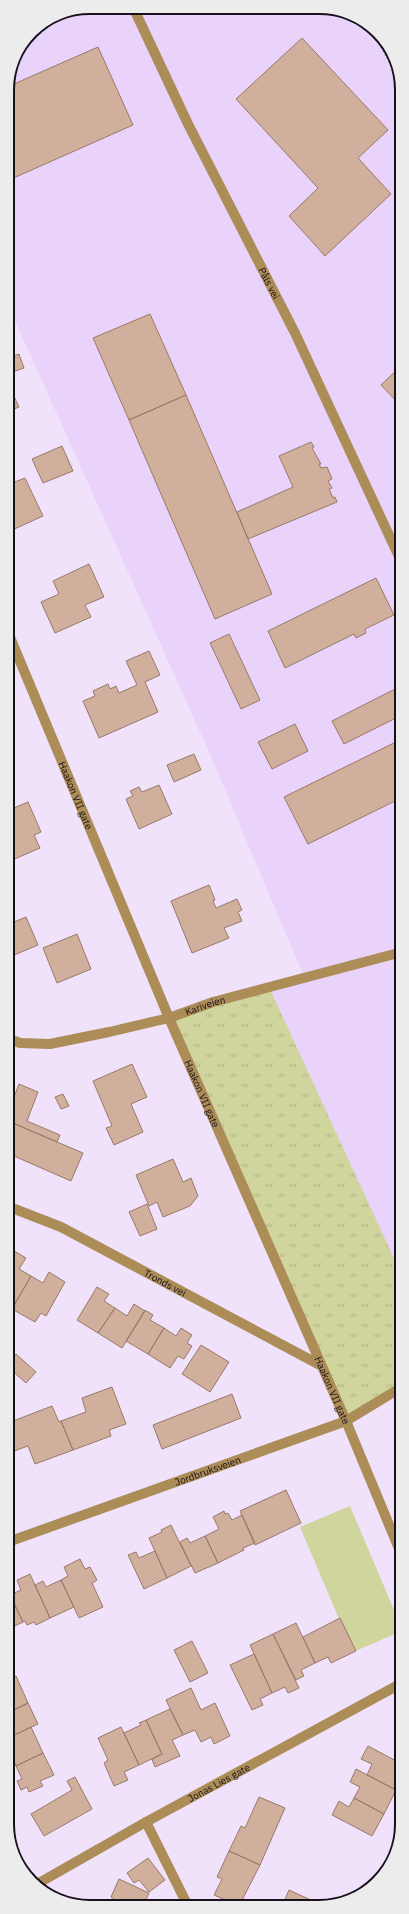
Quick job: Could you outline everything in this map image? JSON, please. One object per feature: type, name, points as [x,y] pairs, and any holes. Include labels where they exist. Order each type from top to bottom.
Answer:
[{"type":"street","name":"Påls vei","points":[[136,14],[188,124],[295,333],[395,546]]},
{"type":"street","name":"Haakon VII gate","points":[[14,647],[169,1018],[320,1365],[346,1421],[395,1539]]},
{"type":"street","name":"Kariveien","points":[[14,1041],[20,1043],[50,1044],[169,1018],[213,1002],[395,954]]},
{"type":"street","name":"Tronds vei","points":[[14,1207],[61,1227],[320,1365]]},
{"type":"street","name":"Jordbruksveien","points":[[14,1540],[346,1421],[395,1392]]},
{"type":"street","name":"Jonas Lies gate","points":[[41,1882],[146,1822],[395,1687]]},
{"type":"street","points":[[146,1822],[185,1900]]},
{"type":"shaded area","points":[[75,15],[334,15],[357,24],[373,36],[385,52],[392,70],[395,90],[395,1376],[169,1018],[304,977],[209,752],[14,319],[14,85],[17,70],[22,56],[40,33],[52,24]]},
{"type":"green space","points":[[269,987],[395,1261],[395,1391],[346,1421],[169,1018]]},
{"type":"green space","points":[[350,1506],[395,1612],[395,1634],[353,1652],[300,1527]]},
{"type":"building","points":[[302,38],[388,130],[358,158],[391,194],[325,256],[289,216],[318,188],[236,99]]},
{"type":"building","points":[[98,47],[133,125],[14,178],[14,84]]},
{"type":"building","points":[[150,314],[186,395],[129,420],[93,338]]},
{"type":"building","points":[[19,354],[24,368],[14,372],[14,356]]},
{"type":"building","points":[[395,372],[395,400],[381,385]]},
{"type":"building","points":[[186,395],[272,594],[215,619],[129,420]]},
{"type":"building","points":[[14,396],[19,407],[14,409]]},
{"type":"building","points":[[311,442],[314,447],[312,448],[321,464],[319,464],[321,468],[327,467],[332,479],[328,481],[332,488],[329,489],[333,498],[335,497],[337,502],[248,539],[237,512],[293,487],[279,456]]},
{"type":"building","points":[[62,446],[73,471],[43,483],[32,459]]},
{"type":"building","points":[[25,478],[43,516],[14,529],[14,482]]},
{"type":"building","points":[[89,564],[104,597],[85,605],[91,617],[55,633],[41,602],[59,594],[53,581]]},
{"type":"building","points":[[376,578],[394,615],[365,629],[366,633],[356,638],[354,634],[285,668],[268,631]]},
{"type":"building","points":[[229,634],[260,700],[241,709],[210,643]]},
{"type":"building","points":[[149,651],[160,675],[145,682],[158,712],[99,738],[83,701],[95,696],[93,691],[108,684],[110,689],[116,686],[119,693],[137,685],[126,661]]},
{"type":"building","points":[[395,689],[395,718],[344,744],[332,721]]},
{"type":"building","points":[[295,724],[308,751],[272,769],[258,742]]},
{"type":"building","points":[[395,742],[395,801],[308,844],[284,797]]},
{"type":"building","points":[[194,754],[201,770],[174,782],[167,765]]},
{"type":"building","points":[[159,785],[172,814],[139,829],[126,799],[133,796],[130,791],[139,787],[142,792]]},
{"type":"building","points":[[28,802],[41,832],[34,835],[40,848],[14,859],[14,808]]},
{"type":"building","points":[[209,885],[215,900],[213,901],[216,908],[237,899],[242,910],[238,912],[242,921],[224,928],[229,938],[192,953],[171,901]]},
{"type":"building","points":[[26,917],[38,945],[14,955],[14,922]]},
{"type":"building","points":[[77,934],[91,969],[57,983],[43,948]]},
{"type":"building","points":[[132,1064],[147,1097],[131,1104],[143,1132],[114,1145],[106,1128],[112,1126],[93,1081]]},
{"type":"building","points":[[19,1084],[38,1092],[27,1121],[60,1135],[57,1142],[14,1124],[14,1097]]},
{"type":"building","points":[[63,1094],[69,1106],[61,1109],[55,1097]]},
{"type":"building","points":[[14,1124],[83,1153],[71,1181],[14,1156]]},
{"type":"building","points":[[173,1159],[183,1182],[191,1178],[198,1196],[190,1206],[163,1217],[157,1202],[149,1206],[136,1175]]},
{"type":"building","points":[[147,1204],[157,1229],[140,1236],[129,1212]]},
{"type":"building","points":[[14,1251],[26,1258],[19,1269],[31,1276],[14,1306]]},
{"type":"building","points":[[49,1272],[65,1282],[46,1316],[41,1313],[35,1322],[14,1310],[14,1306],[31,1276],[43,1283]]},
{"type":"building","points":[[97,1287],[109,1294],[104,1301],[115,1308],[98,1333],[77,1320]]},
{"type":"building","points":[[134,1304],[145,1311],[122,1348],[98,1333],[115,1308],[127,1316]]},
{"type":"building","points":[[145,1310],[153,1315],[150,1320],[164,1328],[148,1354],[126,1341]]},
{"type":"building","points":[[164,1328],[176,1336],[181,1328],[192,1335],[187,1343],[192,1346],[184,1359],[178,1356],[170,1368],[148,1354]]},
{"type":"building","points":[[201,1345],[229,1362],[210,1392],[182,1374]]},
{"type":"building","points":[[16,1354],[36,1372],[26,1383],[14,1372],[14,1356]]},
{"type":"building","points":[[112,1387],[126,1424],[109,1430],[111,1436],[73,1450],[61,1421],[86,1412],[82,1398]]},
{"type":"building","points":[[232,1394],[241,1418],[162,1449],[153,1425]]},
{"type":"building","points":[[52,1406],[59,1422],[61,1421],[73,1450],[35,1464],[28,1446],[14,1451],[14,1421]]},
{"type":"building","points":[[286,1490],[301,1523],[255,1545],[240,1511]]},
{"type":"building","points":[[224,1511],[225,1514],[228,1513],[232,1520],[242,1515],[255,1543],[243,1548],[244,1550],[218,1563],[205,1536],[219,1529],[213,1517]]},
{"type":"building","points":[[171,1525],[191,1566],[167,1578],[149,1538],[162,1532],[161,1530]]},
{"type":"building","points":[[205,1536],[218,1563],[195,1573],[180,1542],[187,1538],[190,1543]]},
{"type":"building","points":[[155,1551],[167,1578],[144,1589],[128,1555],[136,1552],[139,1558]]},
{"type":"building","points":[[80,1559],[85,1569],[90,1567],[97,1580],[92,1583],[103,1607],[79,1618],[61,1580],[68,1576],[64,1567]]},
{"type":"building","points":[[30,1574],[50,1618],[36,1625],[34,1622],[27,1625],[25,1621],[23,1622],[14,1603],[14,1593],[21,1590],[17,1580]]},
{"type":"building","points":[[61,1580],[74,1607],[50,1618],[35,1585],[43,1581],[46,1587]]},
{"type":"building","points":[[14,1603],[23,1622],[14,1626]]},
{"type":"building","points":[[340,1618],[356,1651],[331,1663],[328,1657],[315,1663],[303,1637]]},
{"type":"building","points":[[296,1623],[315,1663],[301,1670],[304,1676],[296,1680],[273,1634]]},
{"type":"building","points":[[273,1634],[299,1688],[288,1693],[285,1687],[272,1693],[250,1645]]},
{"type":"building","points":[[192,1641],[208,1673],[190,1682],[174,1650]]},
{"type":"building","points":[[254,1654],[272,1693],[260,1699],[263,1705],[252,1710],[230,1665]]},
{"type":"building","points":[[16,1676],[28,1703],[14,1710],[14,1677]]},
{"type":"building","points":[[191,1688],[201,1710],[215,1703],[230,1736],[214,1744],[211,1737],[201,1742],[195,1730],[183,1735],[166,1700]]},
{"type":"building","points":[[28,1703],[38,1724],[14,1735],[14,1710]]},
{"type":"building","points":[[170,1709],[183,1735],[172,1740],[180,1756],[155,1767],[152,1759],[162,1754],[146,1720]]},
{"type":"building","points":[[146,1720],[162,1754],[139,1765],[124,1733],[141,1725],[139,1723]]},
{"type":"building","points":[[31,1727],[43,1753],[16,1766],[14,1761],[14,1735]]},
{"type":"building","points":[[121,1727],[139,1765],[124,1772],[128,1780],[114,1786],[104,1763],[108,1760],[98,1738]]},
{"type":"building","points":[[368,1746],[395,1760],[395,1789],[367,1775],[372,1764],[361,1759]]},
{"type":"building","points":[[43,1753],[54,1775],[40,1781],[43,1786],[29,1792],[27,1787],[21,1790],[17,1781],[22,1779],[16,1766]]},
{"type":"building","points":[[356,1769],[395,1789],[384,1814],[354,1798],[360,1787],[350,1782]]},
{"type":"building","points":[[75,1777],[92,1809],[44,1836],[31,1814],[72,1790],[67,1781]]},
{"type":"building","points":[[259,1797],[285,1808],[260,1865],[229,1851],[241,1826],[245,1828]]},
{"type":"building","points":[[354,1798],[384,1814],[372,1836],[332,1815],[339,1801],[349,1807]]},
{"type":"building","points":[[229,1851],[260,1865],[242,1900],[225,1900],[214,1895],[222,1879],[217,1877]]},
{"type":"building","points":[[148,1858],[165,1880],[149,1892],[139,1880],[134,1883],[127,1873]]},
{"type":"building","points":[[119,1879],[149,1893],[146,1900],[114,1900],[111,1897]]},
{"type":"building","points":[[289,1890],[311,1900],[285,1900]]}]
